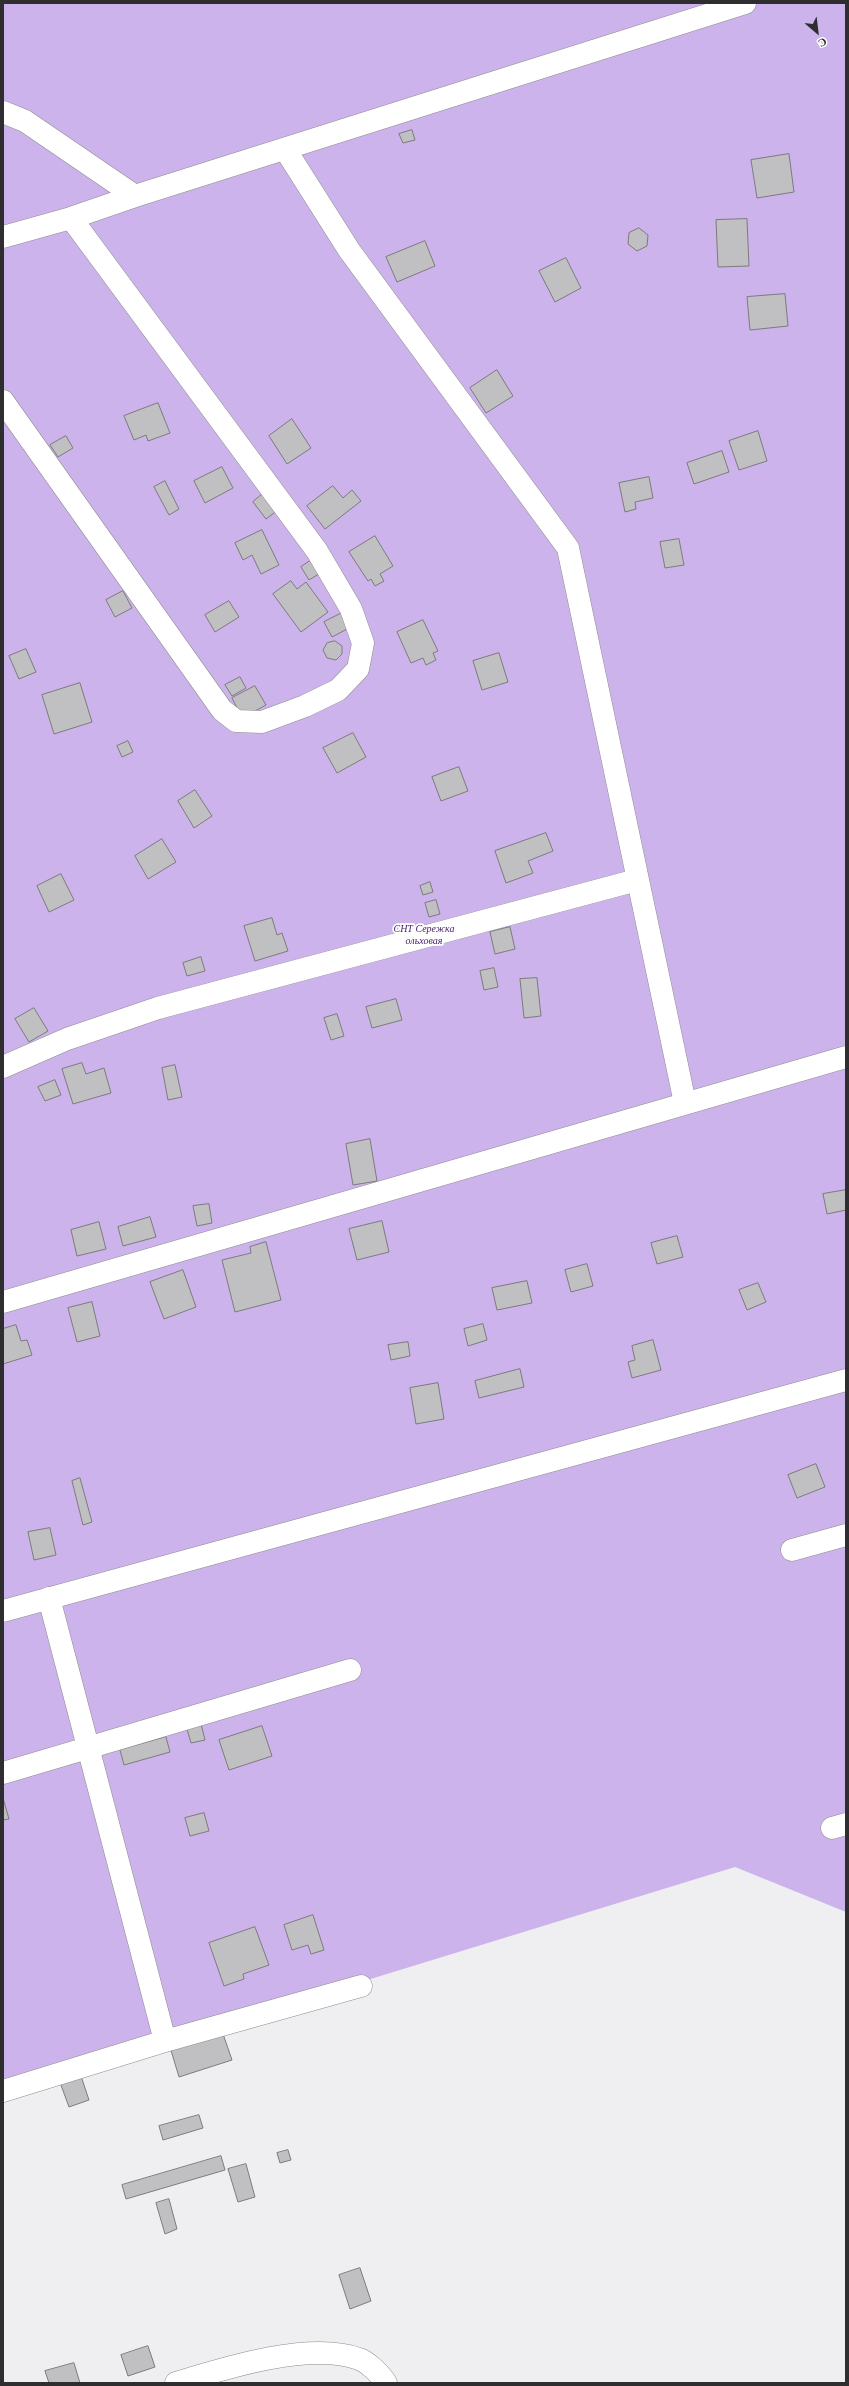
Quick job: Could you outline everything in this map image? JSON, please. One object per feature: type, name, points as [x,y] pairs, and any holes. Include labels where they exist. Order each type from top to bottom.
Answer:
[{"type":"lane","points":[[3,237],[71,218],[135,196],[745,3]]},
{"type":"lane","points":[[3,112],[26,122],[135,196]]},
{"type":"lane","points":[[285,149],[349,250],[568,548],[685,1103]]},
{"type":"lane","points":[[3,401],[222,710],[236,721],[262,722],[305,706],[338,690],[358,669],[363,643],[351,609],[317,551],[71,218]]},
{"type":"lane","points":[[3,1066],[67,1038],[158,1008],[637,880]]},
{"type":"lane","points":[[3,1302],[846,1057]]},
{"type":"lane","points":[[3,1611],[846,1380]]},
{"type":"lane","points":[[792,1550],[846,1535]]},
{"type":"lane","points":[[49,1598],[165,2041]]},
{"type":"lane","points":[[3,1773],[350,1670]]},
{"type":"lane","points":[[3,2091],[165,2041],[361,1986]]},
{"type":"lane","points":[[176,2383],[248,2361],[321,2353],[344,2355],[361,2359],[386,2383]]},
{"type":"green space","name":"СНТ Сережка ольховая","points":[[3,3],[846,3],[846,1912],[735,1867],[3,2092]]},
{"type":"building","points":[[412,130],[415,140],[403,143],[399,134]]},
{"type":"building","points":[[789,154],[794,192],[757,198],[751,160]]},
{"type":"building","points":[[747,219],[749,266],[718,267],[716,220]]},
{"type":"building","points":[[639,228],[648,235],[647,246],[637,251],[628,244],[629,233]]},
{"type":"building","points":[[425,241],[435,266],[397,282],[386,257]]},
{"type":"building","points":[[566,258],[581,288],[555,302],[539,271]]},
{"type":"building","points":[[785,294],[788,326],[750,330],[747,297]]},
{"type":"building","points":[[497,370],[513,396],[486,413],[470,388]]},
{"type":"building","points":[[158,403],[170,433],[148,441],[146,435],[134,440],[124,416]]},
{"type":"building","points":[[292,419],[311,448],[287,464],[269,436]]},
{"type":"building","points":[[758,431],[767,461],[739,470],[729,441]]},
{"type":"building","points":[[66,436],[73,448],[58,457],[50,445]]},
{"type":"building","points":[[722,451],[729,472],[694,484],[687,463]]},
{"type":"building","points":[[222,467],[233,488],[205,503],[194,481]]},
{"type":"building","points":[[649,477],[653,498],[635,502],[636,509],[625,512],[619,483]]},
{"type":"building","points":[[165,481],[179,509],[169,515],[154,487]]},
{"type":"building","points":[[333,486],[343,498],[352,490],[361,501],[325,529],[307,506]]},
{"type":"building","points":[[265,492],[278,510],[266,519],[253,502]]},
{"type":"building","points":[[262,530],[279,565],[261,574],[252,555],[243,560],[235,543]]},
{"type":"building","points":[[375,536],[393,566],[380,574],[384,581],[375,586],[371,579],[368,581],[349,552]]},
{"type":"building","points":[[679,539],[684,565],[665,568],[660,542]]},
{"type":"building","points":[[313,559],[322,572],[309,580],[301,567]]},
{"type":"building","points":[[291,581],[297,589],[306,582],[328,612],[301,632],[273,594]]},
{"type":"building","points":[[123,591],[132,608],[115,617],[106,600]]},
{"type":"building","points":[[229,601],[239,617],[215,632],[205,615]]},
{"type":"building","points":[[342,613],[349,628],[332,637],[324,622]]},
{"type":"building","points":[[423,620],[438,651],[433,653],[436,660],[426,665],[423,658],[411,663],[397,632]]},
{"type":"building","points":[[335,641],[342,646],[342,654],[336,660],[327,658],[323,650],[327,643]]},
{"type":"building","points":[[26,649],[36,672],[19,679],[9,656]]},
{"type":"building","points":[[499,653],[508,682],[482,690],[473,661]]},
{"type":"building","points":[[240,677],[246,688],[232,696],[225,685]]},
{"type":"building","points":[[80,683],[92,722],[54,734],[42,695]]},
{"type":"building","points":[[255,686],[266,705],[242,718],[232,698]]},
{"type":"building","points":[[353,733],[366,757],[337,773],[323,748]]},
{"type":"building","points":[[128,741],[133,752],[122,757],[117,746]]},
{"type":"building","points":[[459,767],[468,791],[441,801],[432,777]]},
{"type":"building","points":[[195,790],[212,816],[194,828],[178,801]]},
{"type":"building","points":[[546,833],[553,851],[528,861],[533,873],[506,883],[495,851]]},
{"type":"building","points":[[162,839],[176,862],[148,879],[135,856]]},
{"type":"building","points":[[61,874],[74,900],[49,912],[37,886]]},
{"type":"building","points":[[430,882],[433,892],[423,895],[420,886]]},
{"type":"building","points":[[436,900],[440,914],[429,917],[425,903]]},
{"type":"building","points":[[272,918],[277,935],[282,933],[288,951],[255,961],[244,926]]},
{"type":"building","points":[[510,927],[515,949],[495,954],[490,932]]},
{"type":"building","points":[[201,957],[205,971],[187,976],[183,963]]},
{"type":"building","points":[[494,968],[498,987],[484,990],[480,971]]},
{"type":"building","points":[[537,978],[541,1016],[524,1018],[520,979]]},
{"type":"building","points":[[396,999],[402,1020],[372,1028],[366,1007]]},
{"type":"building","points":[[34,1008],[48,1031],[29,1042],[15,1019]]},
{"type":"building","points":[[337,1014],[344,1036],[331,1040],[324,1018]]},
{"type":"building","points":[[82,1063],[86,1074],[104,1068],[111,1093],[73,1104],[62,1069]]},
{"type":"building","points":[[175,1065],[182,1097],[168,1100],[162,1068]]},
{"type":"building","points":[[55,1080],[61,1095],[45,1101],[38,1087]]},
{"type":"building","points":[[370,1139],[377,1181],[353,1185],[346,1144]]},
{"type":"building","points":[[846,1190],[846,1210],[827,1214],[823,1194]]},
{"type":"building","points":[[209,1204],[212,1223],[197,1226],[193,1206]]},
{"type":"building","points":[[150,1217],[156,1237],[123,1246],[118,1227]]},
{"type":"building","points":[[382,1221],[389,1252],[357,1260],[349,1229]]},
{"type":"building","points":[[99,1222],[106,1249],[77,1256],[71,1230]]},
{"type":"building","points":[[677,1236],[683,1257],[657,1264],[651,1243]]},
{"type":"building","points":[[266,1242],[281,1300],[235,1312],[222,1260],[251,1253],[250,1247]]},
{"type":"building","points":[[587,1264],[593,1286],[571,1292],[565,1270]]},
{"type":"building","points":[[183,1270],[196,1307],[164,1319],[150,1282]]},
{"type":"building","points":[[527,1281],[532,1303],[497,1310],[492,1288]]},
{"type":"building","points":[[758,1283],[766,1302],[747,1310],[739,1290]]},
{"type":"building","points":[[92,1302],[100,1336],[77,1342],[68,1308]]},
{"type":"building","points":[[483,1324],[487,1340],[468,1346],[464,1329]]},
{"type":"building","points":[[16,1325],[21,1341],[27,1340],[32,1355],[3,1364],[3,1329]]},
{"type":"building","points":[[653,1340],[661,1370],[632,1378],[628,1362],[635,1360],[632,1346]]},
{"type":"building","points":[[408,1342],[410,1356],[391,1360],[388,1345]]},
{"type":"building","points":[[520,1369],[524,1387],[479,1398],[475,1381]]},
{"type":"building","points":[[438,1383],[444,1419],[416,1424],[410,1388]]},
{"type":"building","points":[[816,1464],[825,1487],[797,1498],[788,1475]]},
{"type":"building","points":[[80,1478],[92,1522],[83,1525],[72,1481]]},
{"type":"building","points":[[50,1528],[56,1555],[34,1560],[28,1532]]},
{"type":"building","points":[[201,1724],[205,1740],[191,1743],[187,1729]]},
{"type":"building","points":[[262,1726],[272,1756],[229,1770],[219,1740]]},
{"type":"building","points":[[166,1737],[170,1752],[124,1765],[120,1750]]},
{"type":"building","points":[[3,1798],[9,1819],[3,1820]]},
{"type":"building","points":[[204,1813],[209,1831],[190,1836],[185,1818]]},
{"type":"building","points":[[313,1915],[324,1950],[311,1954],[308,1945],[292,1950],[284,1925]]},
{"type":"building","points":[[255,1927],[269,1965],[243,1974],[244,1979],[224,1986],[209,1943]]},
{"type":"building","points":[[222,2031],[232,2060],[179,2077],[170,2047]]},
{"type":"building","points":[[79,2070],[89,2100],[69,2107],[58,2077]]},
{"type":"building","points":[[199,2115],[203,2128],[163,2140],[159,2126]]},
{"type":"building","points":[[288,2150],[291,2160],[280,2163],[277,2153]]},
{"type":"building","points":[[221,2156],[225,2170],[126,2199],[122,2185]]},
{"type":"building","points":[[246,2164],[255,2197],[238,2202],[228,2169]]},
{"type":"building","points":[[169,2199],[177,2229],[165,2234],[156,2203]]},
{"type":"building","points":[[360,2268],[371,2301],[350,2309],[339,2275]]},
{"type":"building","points":[[148,2346],[155,2367],[128,2376],[121,2355]]},
{"type":"building","points":[[74,2363],[80,2383],[49,2383],[45,2371]]}]
